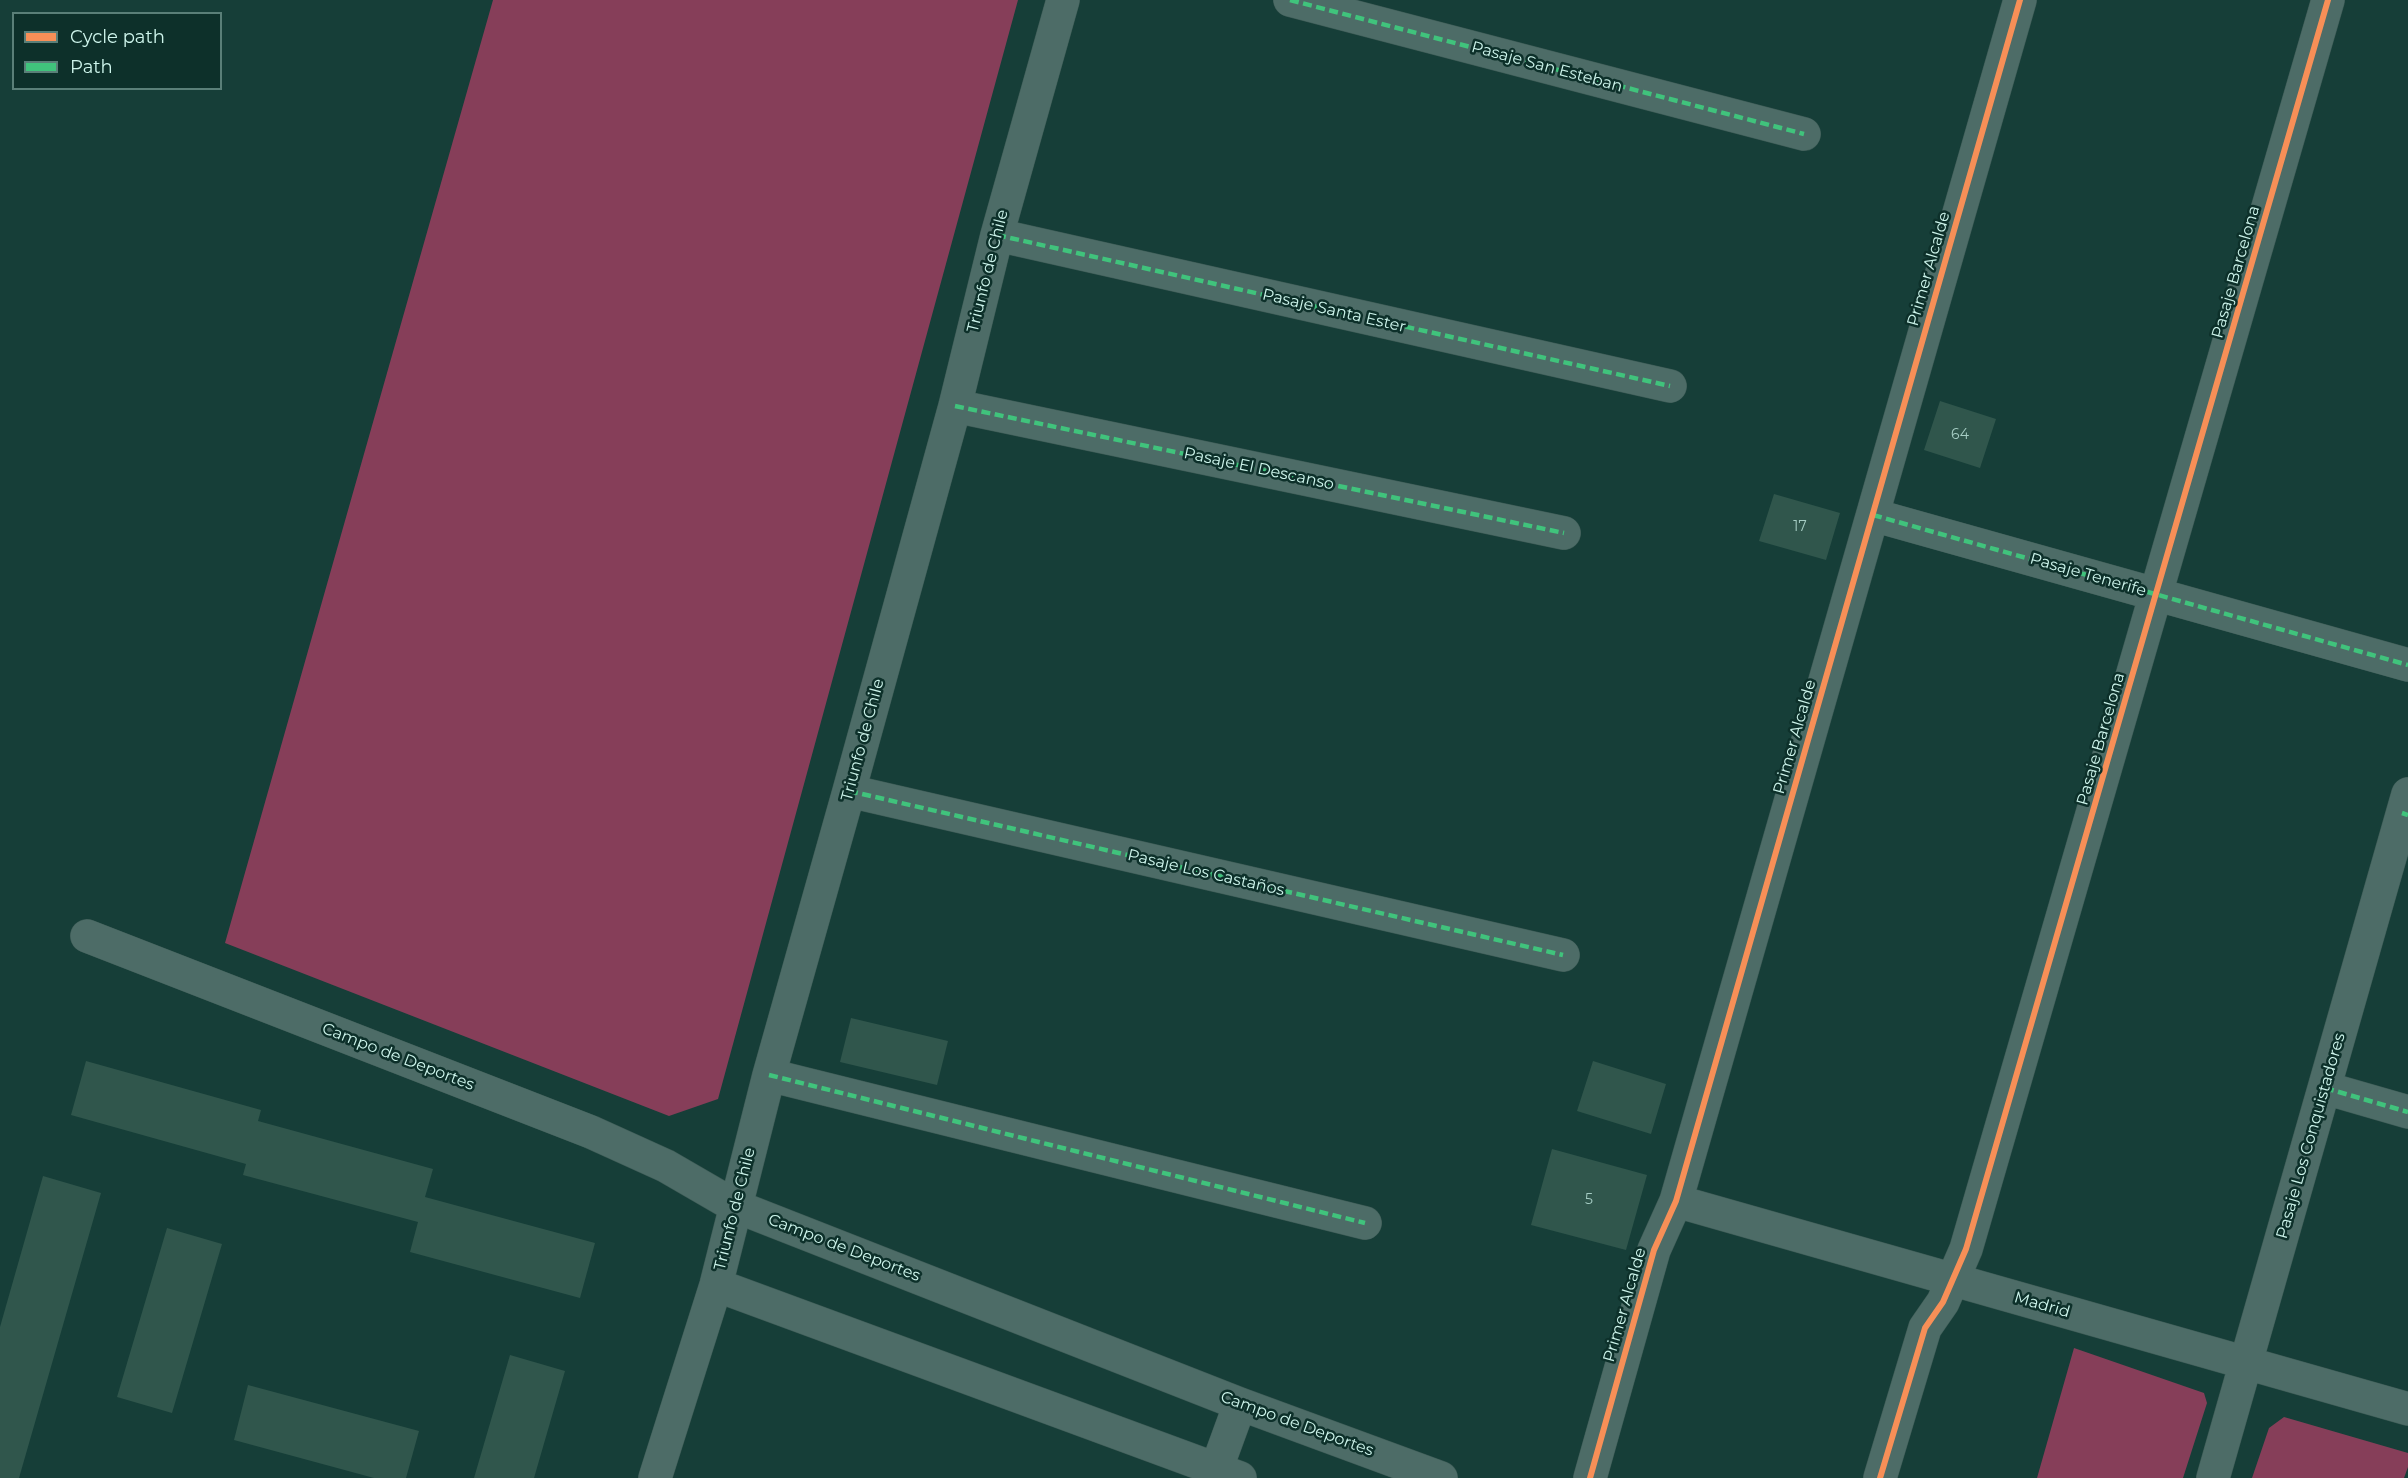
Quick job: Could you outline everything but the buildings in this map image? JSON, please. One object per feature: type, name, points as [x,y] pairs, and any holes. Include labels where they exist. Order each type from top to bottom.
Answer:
[{"type":"street","name":"Triunfo de Chile","points":[[655,1478],[716,1285],[769,1075],[849,791],[954,406],[997,236],[1063,0]]},
{"type":"street","name":"Pasaje San Esteban","points":[[1290,0],[1804,134]]},
{"type":"street","name":"Primer Alcalde","points":[[1590,1478],[1654,1250],[1676,1201],[2020,0]]},
{"type":"street","name":"Pasaje Barcelona","points":[[1880,1478],[1925,1328],[1943,1302],[1969,1238],[2158,595],[2328,0]]},
{"type":"street","name":"Pasaje Santa Ester","points":[[997,236],[1670,386]]},
{"type":"street","name":"Pasaje El Descanso","points":[[954,406],[1564,533]]},
{"type":"street","name":"Pasaje Tenerife","points":[[1873,515],[2408,665]]},
{"type":"street","name":"Pasaje Los Castaños","points":[[849,791],[1563,955]]},
{"type":"street","name":"Pasaje Los Conquistadores","points":[[2213,1478],[2406,807]]},
{"type":"street","name":"Campo de Deportes","points":[[87,936],[591,1132],[666,1166],[735,1206],[1240,1404],[1440,1478]]},
{"type":"street","points":[[769,1075],[1365,1223]]},
{"type":"street","points":[[2325,1088],[2408,1112]]},
{"type":"street","name":"Madrid","points":[[1676,1201],[2408,1409]]},
{"type":"street","points":[[716,1285],[1223,1475],[1240,1404]]},
{"type":"shaded area","points":[[493,0],[1018,0],[718,1099],[669,1116],[225,943]]},
{"type":"shaded area","points":[[2074,1348],[2204,1393],[2207,1403],[2183,1478],[2037,1478]]},
{"type":"shaded area","points":[[2284,1417],[2408,1453],[2408,1467],[2404,1478],[2252,1478],[2269,1428]]},
{"type":"marked path","points":[[1290,0],[1804,134]]},
{"type":"marked path","points":[[997,235],[1670,386]]},
{"type":"marked path","points":[[955,406],[1564,533]]},
{"type":"marked path","points":[[1873,515],[2408,665]]},
{"type":"marked path","points":[[849,791],[1563,955]]},
{"type":"marked path","points":[[2402,813],[2408,815]]},
{"type":"marked path","points":[[769,1075],[1365,1223]]},
{"type":"marked path","points":[[2325,1088],[2408,1112]]},
{"type":"cycle path","points":[[1590,1478],[1654,1250],[1676,1201],[2020,0]]},
{"type":"cycle path","points":[[1880,1478],[1925,1328],[1943,1302],[1966,1249],[2328,0]]}]
